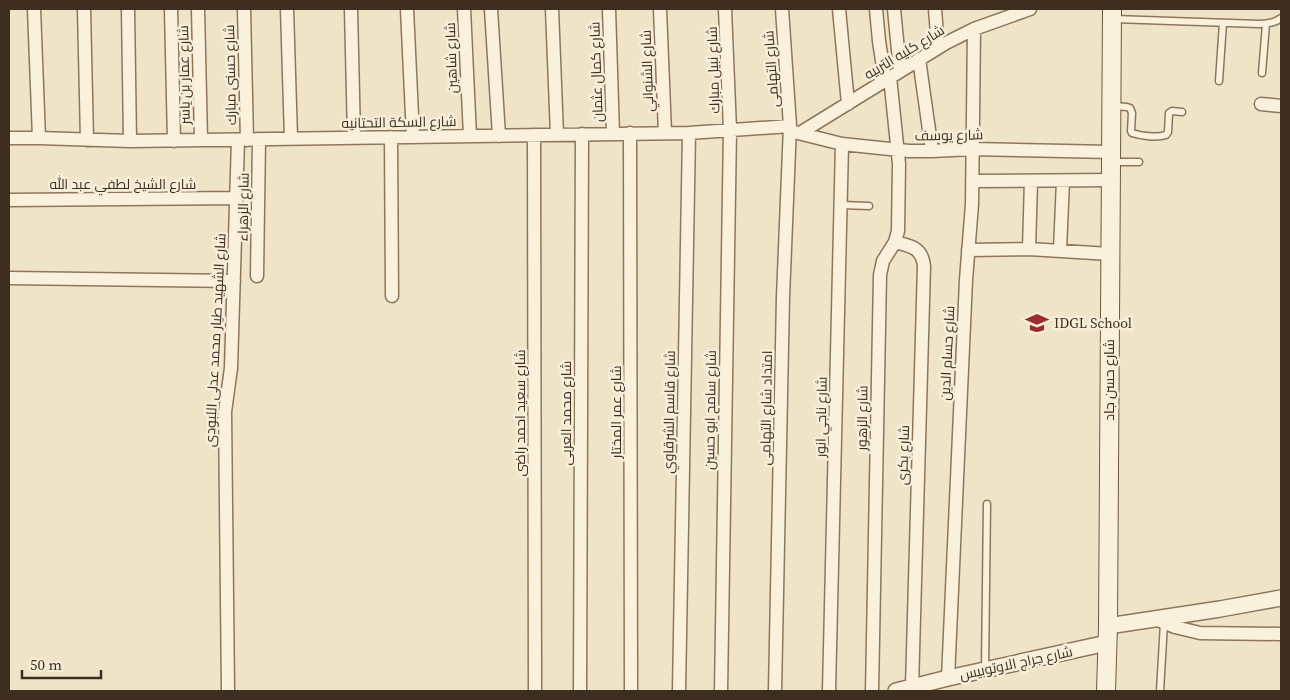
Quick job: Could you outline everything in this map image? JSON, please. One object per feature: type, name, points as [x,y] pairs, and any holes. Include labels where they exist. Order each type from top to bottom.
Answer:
[{"type":"main road","name":"شارع حسن جاد","points":[[1106,691],[1112,14]]},
{"type":"street","points":[[34,9],[39,138]]},
{"type":"street","points":[[84,9],[87,140]]},
{"type":"street","points":[[128,9],[130,141]]},
{"type":"street","points":[[170,9],[174,141]]},
{"type":"street","name":"شارع عمار بن ياسر","points":[[198,9],[201,140]]},
{"type":"street","name":"شارع حسنى مبارك","points":[[244,9],[248,139]]},
{"type":"street","points":[[287,9],[291,139]]},
{"type":"street","points":[[351,9],[354,138]]},
{"type":"street","points":[[408,9],[413,137]]},
{"type":"street","name":"شارع شاهين","points":[[464,9],[470,136]]},
{"type":"street","points":[[491,9],[499,136]]},
{"type":"street","points":[[552,9],[557,135]]},
{"type":"street","name":"شارع كمال عثمان","points":[[609,9],[613,134]]},
{"type":"street","name":"شارع الشنواني","points":[[660,9],[665,133]]},
{"type":"street","name":"شارع نبيل مبارك","points":[[725,9],[730,130]]},
{"type":"street","name":"شارع التهامى","points":[[782,9],[793,130]]},
{"type":"street","points":[[839,9],[848,104]]},
{"type":"street","points":[[876,9],[879,41],[892,76]]},
{"type":"street","points":[[892,76],[894,9]]},
{"type":"street","points":[[935,9],[938,47]]},
{"type":"street","name":"شارع كليه التربيه","points":[[793,130],[848,104],[938,47],[974,29],[1030,9]]},
{"type":"street","name":"شارع حسام الدين","points":[[948,678],[965,294],[972,181],[974,29]]},
{"type":"street","points":[[919,58],[932,151]]},
{"type":"street","name":"شارع الزهور","points":[[872,691],[880,275],[883,261],[895,242],[898,231],[899,172],[892,76]]},
{"type":"street","points":[[1261,104],[1281,106]]},
{"type":"street","name":"شارع سامح ابو حسين","points":[[720,691],[730,130]]},
{"type":"street","name":"شارع السكة التحتانيه","points":[[9,138],[174,141],[793,130]]},
{"type":"street","name":"شارع يوسف","points":[[793,130],[842,144],[897,150],[932,151],[972,148],[1111,157]]},
{"type":"street","name":"امتداد شارع التهامى","points":[[775,691],[783,297],[793,130]]},
{"type":"street","name":"شارع قاسم الشرقاوي","points":[[679,691],[689,133]]},
{"type":"street","name":"شارع محمد العربى","points":[[580,691],[582,134]]},
{"type":"street","name":"شارع عمر المختار","points":[[630,134],[631,691]]},
{"type":"street","name":"شارع سعيد احمد راضى","points":[[534,135],[535,691]]},
{"type":"street","points":[[391,137],[392,296]]},
{"type":"street","name":"شارع الشهيد طيار محمد عدلى اللبودى","points":[[228,691],[225,412],[231,374],[237,198],[248,139]]},
{"type":"street","name":"شارع الزهراء","points":[[248,139],[256,276]]},
{"type":"street","name":"شارع ناجي انور","points":[[829,691],[842,144]]},
{"type":"street","points":[[972,181],[1111,180]]},
{"type":"street","points":[[1028,249],[1031,181]]},
{"type":"street","points":[[1060,250],[1063,181]]},
{"type":"street","name":"شارع الشيخ لطفي عبد الله","points":[[9,200],[237,198]]},
{"type":"street","name":"شارع بكرى","points":[[895,242],[917,249],[924,259],[912,687]]},
{"type":"street","points":[[968,250],[1028,249],[1110,254]]},
{"type":"street","points":[[9,278],[234,281]]},
{"type":"street","name":"شارع جراج الاوتوبيس","points":[[896,691],[912,687],[931,687],[948,678],[985,670],[1159,621],[1281,598]]},
{"type":"street","points":[[1159,621],[1200,633],[1281,634]]},
{"type":"lane","points":[[1112,14],[1223,23],[1266,24],[1278,21],[1281,18]]},
{"type":"lane","points":[[1219,81],[1223,23]]},
{"type":"lane","points":[[1262,73],[1266,24]]},
{"type":"lane","points":[[1111,106],[1130,108],[1132,113],[1131,131],[1137,135],[1166,135],[1170,112],[1182,112]]},
{"type":"lane","points":[[1111,157],[1139,162]]},
{"type":"lane","points":[[841,205],[870,206]]},
{"type":"lane","points":[[985,670],[987,504]]},
{"type":"lane","points":[[1159,621],[1160,691]]},
{"type":"place","name":"IDGL School","points":[[1037,323]]}]
